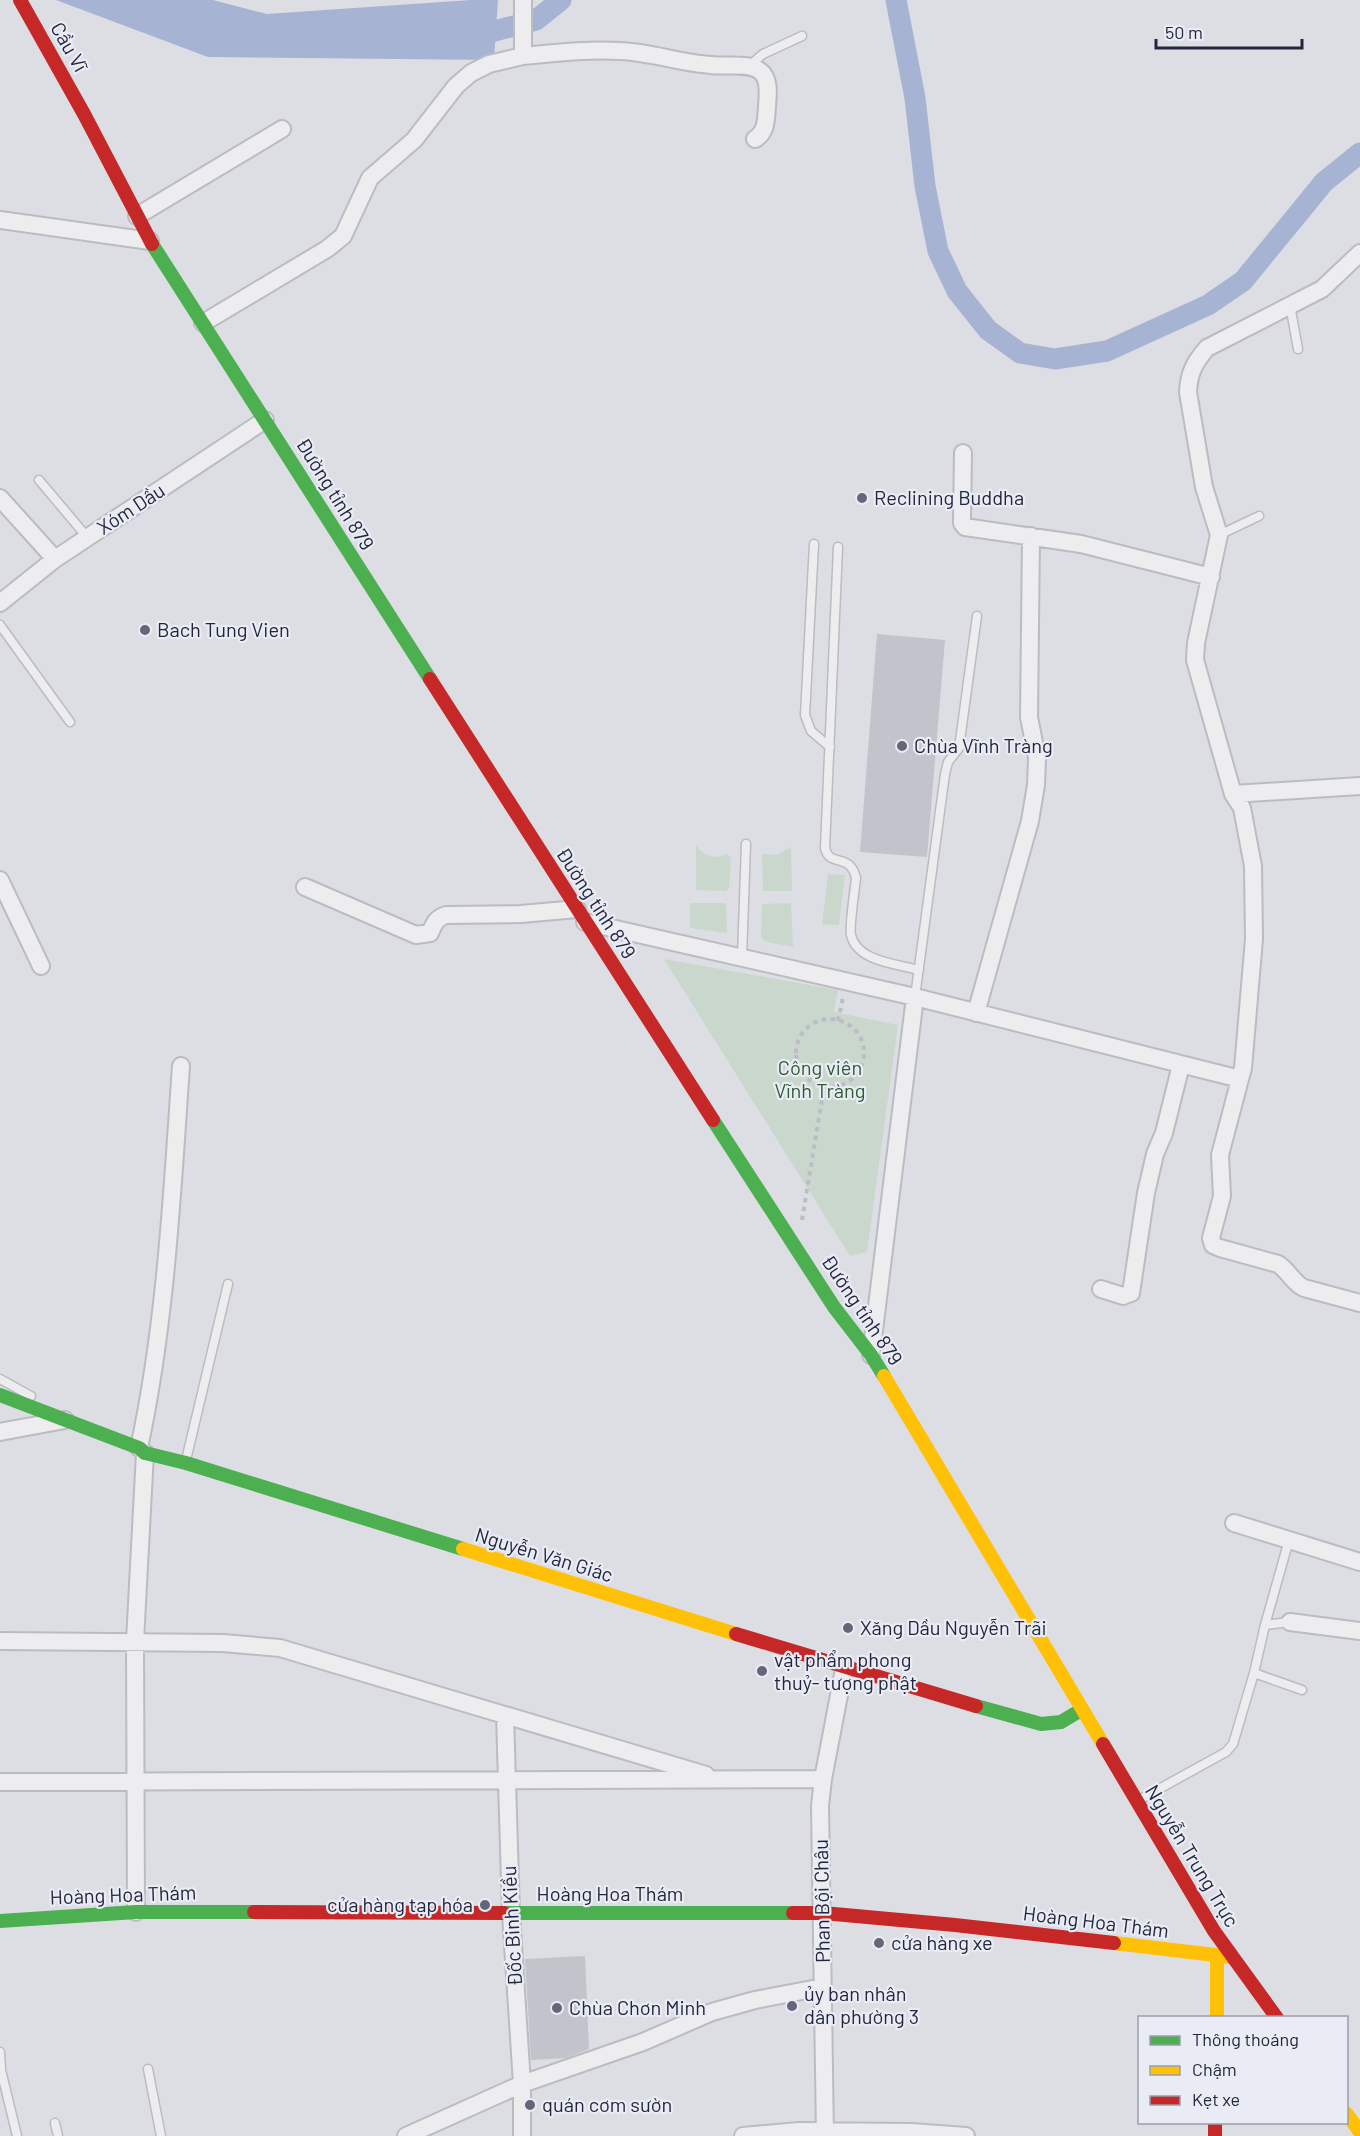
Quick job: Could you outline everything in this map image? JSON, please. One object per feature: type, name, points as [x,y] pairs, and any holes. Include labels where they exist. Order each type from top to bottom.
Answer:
[{"type":"main road","name":"Cầu Vĩ","points":[[20,0],[84,114]]},
{"type":"main road","name":"Đường tỉnh 879","points":[[84,114],[150,241],[797,1250],[834,1307],[871,1355],[1082,1710]]},
{"type":"main road","name":"Nguyễn Văn Giác","points":[[0,1395],[142,1451],[844,1669],[1041,1724],[1061,1722],[1082,1710]]},
{"type":"main road","name":"Nguyễn Trung Trực","points":[[1082,1710],[1214,1931],[1275,2016]]},
{"type":"main road","name":"Hoàng Hoa Thám","points":[[0,1921],[136,1912],[823,1913],[1232,1957]]},
{"type":"main road","points":[[1217,1956],[1217,2016]]},
{"type":"main road","points":[[1353,2115],[1360,2132]]},
{"type":"street","points":[[523,0],[523,54]]},
{"type":"street","points":[[203,323],[327,249],[343,236],[370,178],[414,140],[456,86],[471,73],[489,64],[523,54],[619,51],[708,65],[747,67],[759,70],[765,76],[768,99],[764,129],[755,139]]},
{"type":"street","points":[[136,216],[282,129]]},
{"type":"street","points":[[0,220],[150,241]]},
{"type":"street","points":[[1360,253],[1322,289],[1207,348],[1194,362],[1188,377],[1188,392],[1204,487],[1219,535],[1196,643],[1195,660],[1233,794],[1242,808],[1252,866],[1254,939],[1243,1068],[1220,1155],[1222,1196],[1211,1238],[1213,1245],[1220,1248],[1278,1264],[1296,1284],[1304,1288],[1360,1303]]},
{"type":"street","name":"Xóm Dầu","points":[[0,603],[55,559],[265,420]]},
{"type":"street","points":[[963,453],[962,523],[965,526],[1081,544],[1211,577]]},
{"type":"street","points":[[0,498],[55,559]]},
{"type":"street","points":[[976,1013],[1030,821],[1036,785],[1037,759],[1029,717],[1031,536]]},
{"type":"street","points":[[1233,794],[1360,786]]},
{"type":"street","points":[[0,880],[41,966]]},
{"type":"street","points":[[305,886],[416,935],[430,933],[436,921],[446,915],[581,915],[742,957],[915,997],[1240,1078]]},
{"type":"street","points":[[871,1355],[915,997]]},
{"type":"street","points":[[1101,1289],[1123,1296],[1131,1293],[1146,1193],[1181,1065]]},
{"type":"street","points":[[136,1912],[135,1641],[142,1451],[164,1299],[182,1066]]},
{"type":"street","points":[[0,1432],[66,1420]]},
{"type":"street","points":[[1234,1523],[1360,1562]]},
{"type":"street","points":[[1290,1623],[1360,1631]]},
{"type":"street","points":[[0,1641],[224,1643],[280,1648],[725,1780]]},
{"type":"street","name":"Phan Bội Châu","points":[[825,2133],[820,1806],[844,1669]]},
{"type":"street","name":"Đốc Binh Kiều","points":[[505,1715],[511,1914],[522,2084],[522,2136]]},
{"type":"street","points":[[0,1782],[823,1779]]},
{"type":"street","points":[[405,2136],[522,2084],[643,2042],[712,2012],[755,2000],[823,1987]]},
{"type":"street","points":[[743,2136],[799,2131],[911,2132],[966,2136]]},
{"type":"lane","points":[[747,67],[763,54],[802,36]]},
{"type":"lane","points":[[1290,305],[1298,349]]},
{"type":"lane","points":[[39,480],[87,537]]},
{"type":"lane","points":[[1219,535],[1258,516]]},
{"type":"lane","points":[[814,544],[805,715],[806,724],[811,731],[830,747]]},
{"type":"lane","points":[[838,547],[826,854],[831,858],[848,863],[854,869],[856,878],[851,935],[859,948],[870,957],[919,970]]},
{"type":"lane","points":[[915,997],[945,774],[948,762],[959,748],[977,616]]},
{"type":"lane","points":[[0,625],[70,722]]},
{"type":"lane","points":[[742,957],[746,844]]},
{"type":"lane","points":[[186,1463],[228,1284]]},
{"type":"lane","points":[[0,1379],[30,1394],[66,1420]]},
{"type":"lane","points":[[1136,1801],[1226,1752],[1237,1736],[1289,1540]]},
{"type":"lane","points":[[1265,1625],[1290,1623]]},
{"type":"lane","points":[[1254,1673],[1302,1690]]},
{"type":"lane","points":[[0,2052],[1,2070],[17,2136]]},
{"type":"lane","points":[[148,2069],[161,2136]]},
{"type":"lane","points":[[55,2123],[58,2136]]},
{"type":"path","points":[[833,1019],[853,1028],[864,1047],[864,1058],[861,1069],[854,1078],[835,1087],[824,1087],[804,1076],[795,1055],[802,1033],[810,1025],[821,1020],[833,1019]]},
{"type":"path","points":[[797,1250],[824,1087]]},
{"type":"green space","points":[[696,845],[710,856],[717,857],[726,854],[731,858],[729,888],[726,891],[696,890]]},
{"type":"green space","points":[[791,847],[792,891],[763,891],[762,854],[776,855]]},
{"type":"green space","points":[[828,874],[845,875],[839,925],[822,924]]},
{"type":"green space","points":[[690,903],[726,903],[727,933],[691,928]]},
{"type":"green space","points":[[791,903],[793,947],[767,942],[761,938],[762,904]]},
{"type":"green space","name":"Công viên Vĩnh Tràng","points":[[664,959],[838,990],[834,1012],[898,1025],[867,1252],[850,1256]]},
{"type":"water","points":[[56,0],[213,0],[267,14],[498,0],[494,60],[208,57]]},
{"type":"building","name":"Chùa Vĩnh Tràng","points":[[877,634],[945,640],[927,857],[860,852]]},
{"type":"building","name":"Chùa Chơn Minh","points":[[585,1956],[589,2049],[566,2058],[531,2060],[525,1959]]},
{"type":"waterway","points":[[469,38],[536,20],[561,0]]},
{"type":"waterway","points":[[896,0],[915,98],[925,186],[938,251],[957,291],[988,330],[1020,353],[1055,359],[1107,351],[1208,305],[1243,281],[1324,182],[1360,153]]},
{"type":"traffic: fast","points":[[152,244],[430,679]]},
{"type":"traffic: fast","points":[[713,1120],[834,1307],[884,1376]]},
{"type":"traffic: fast","points":[[0,1395],[139,1448],[145,1453],[186,1463],[463,1549]]},
{"type":"traffic: fast","points":[[976,1706],[1041,1724],[1061,1722],[1081,1710]]},
{"type":"traffic: fast","points":[[0,1921],[136,1912],[254,1912]]},
{"type":"traffic: fast","points":[[504,1913],[793,1913]]},
{"type":"traffic: slow","points":[[884,1376],[1103,1744]]},
{"type":"traffic: slow","points":[[463,1549],[736,1634]]},
{"type":"traffic: slow","points":[[1114,1943],[1232,1957]]},
{"type":"traffic: slow","points":[[1217,1956],[1217,2016]]},
{"type":"traffic: slow","points":[[1348,2116],[1360,2132]]},
{"type":"traffic: jam","points":[[20,0],[84,114],[152,244]]},
{"type":"traffic: jam","points":[[430,679],[713,1120]]},
{"type":"traffic: jam","points":[[736,1634],[976,1706]]},
{"type":"traffic: jam","points":[[1103,1744],[1214,1931],[1276,2016]]},
{"type":"traffic: jam","points":[[254,1912],[504,1913]]},
{"type":"traffic: jam","points":[[793,1913],[823,1913],[955,1925],[1114,1943]]},
{"type":"traffic: jam","points":[[1215,2124],[1215,2136]]},
{"type":"place","name":"Reclining Buddha","points":[[862,498]]},
{"type":"place","name":"Bach Tung Vien","points":[[145,630]]},
{"type":"place","name":"Chùa Vĩnh Tràng","points":[[902,746]]},
{"type":"place","name":"Xăng Dầu Nguyễn Trãi","points":[[848,1628]]},
{"type":"place","name":"vật phẩm phong thuỷ- tượng phật","points":[[762,1671]]},
{"type":"place","name":"cửa hàng tạp hóa","points":[[485,1905]]},
{"type":"place","name":"cửa hàng xe","points":[[879,1943]]},
{"type":"place","name":"ủy ban nhân dân phường 3","points":[[792,2006]]},
{"type":"place","name":"Chùa Chơn Minh","points":[[557,2008]]},
{"type":"place","name":"quán cơm sườn","points":[[530,2105]]}]
